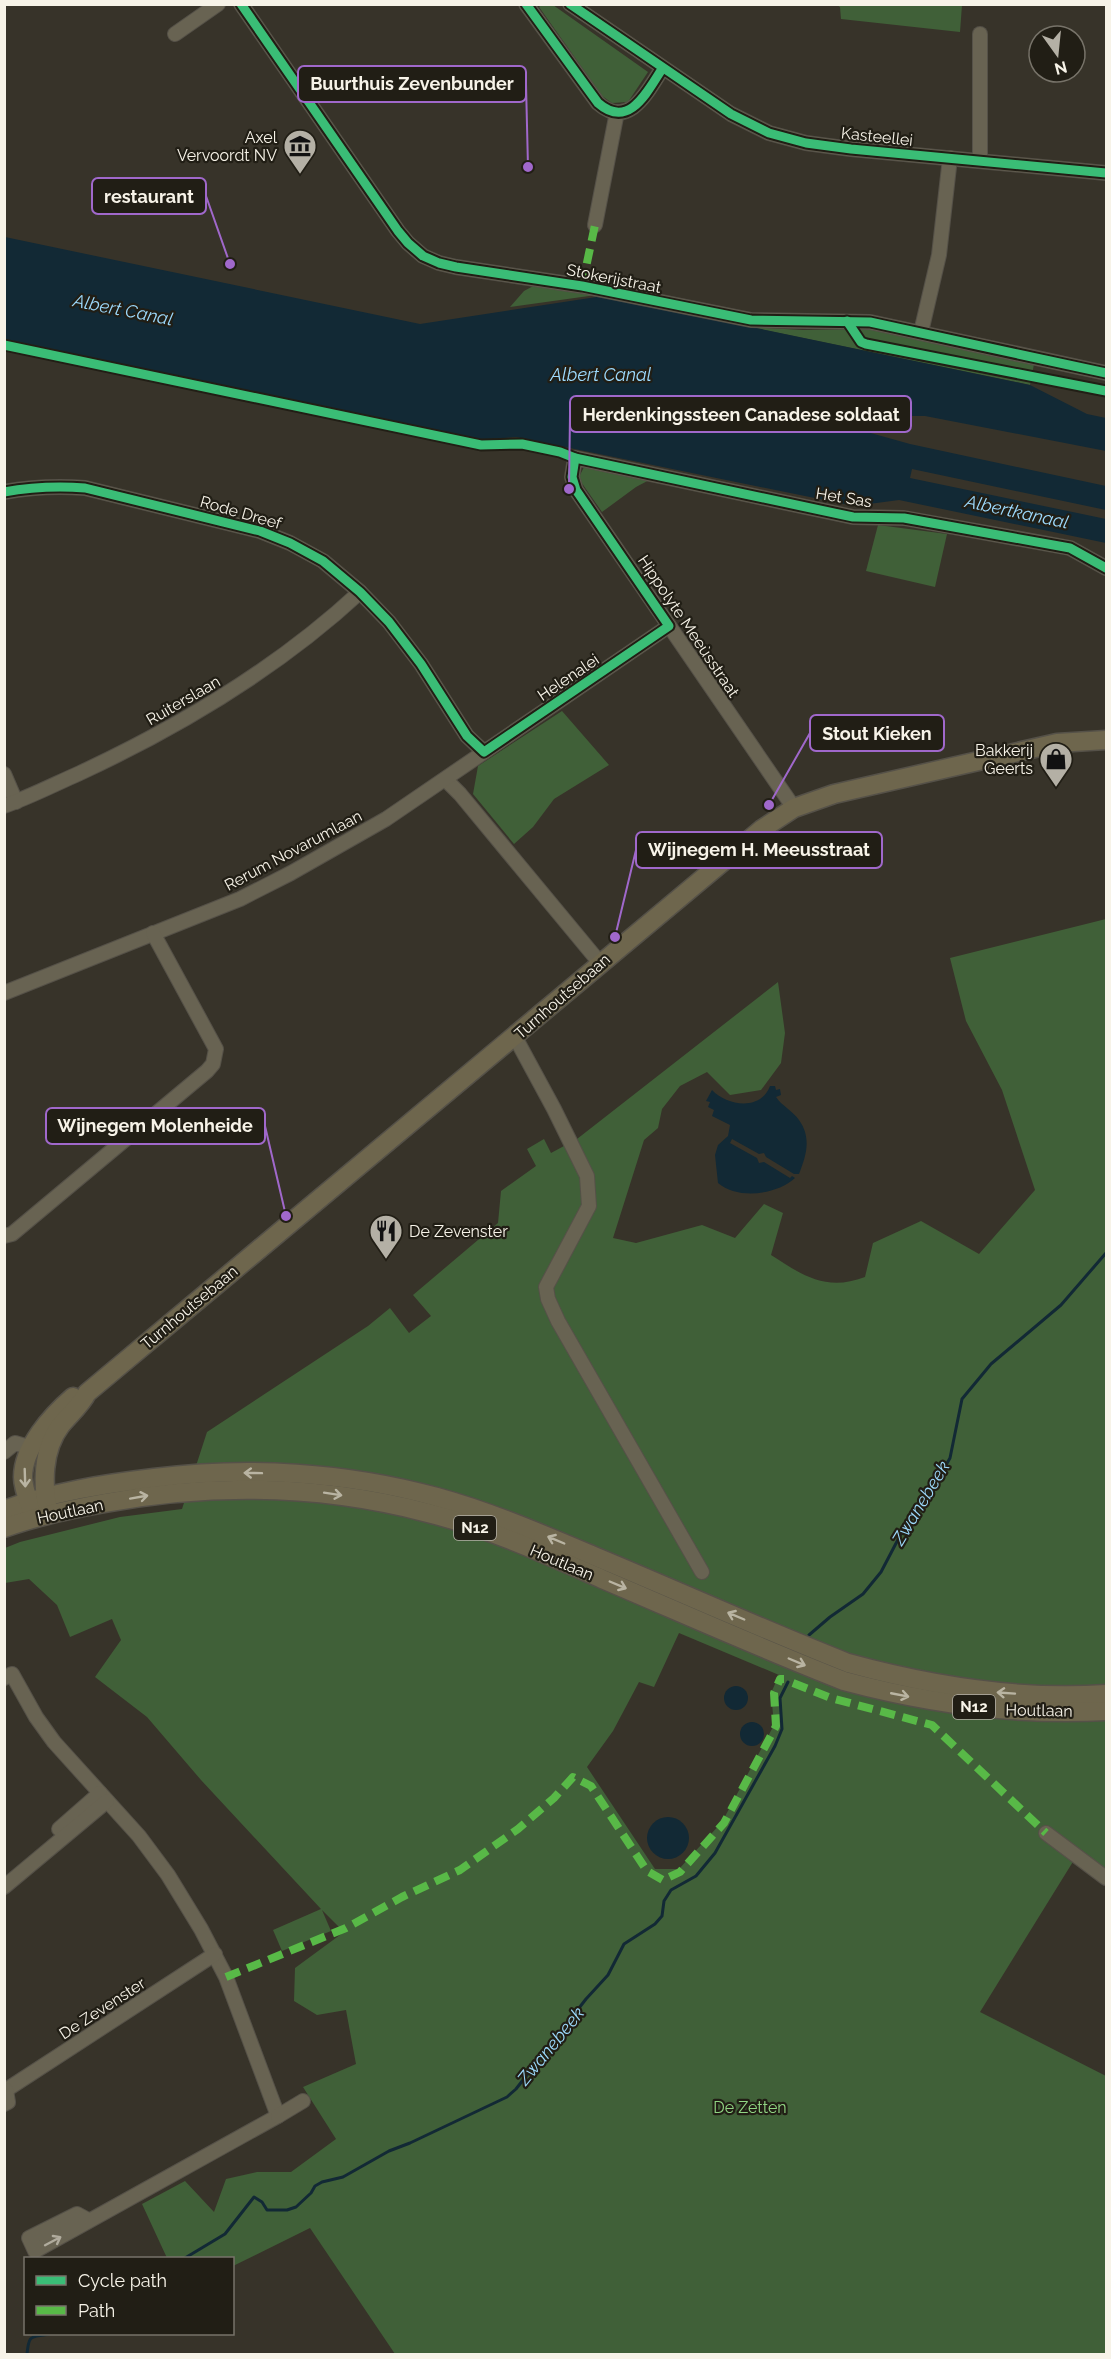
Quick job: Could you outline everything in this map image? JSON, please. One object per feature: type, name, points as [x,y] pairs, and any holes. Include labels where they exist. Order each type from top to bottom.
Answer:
[{"type":"main road","name":"Turnhoutsebaan","points":[[39,1508],[23,1479],[26,1463],[40,1450],[54,1413],[75,1395],[87,1393],[762,829],[794,808],[834,794],[1057,743],[1107,740]]},
{"type":"main road","name":"Houtlaan","points":[[4,1528],[39,1508],[120,1482],[186,1474],[310,1474],[364,1481],[437,1497],[504,1519],[848,1663],[901,1677],[968,1689],[1054,1695],[1107,1694]]},
{"type":"main road","name":"Houtlaan","points":[[4,1510],[215,1490],[310,1491],[364,1499],[428,1513],[499,1536],[844,1681],[885,1692],[967,1706],[1033,1712],[1107,1711]]},
{"type":"street","points":[[175,34],[218,4]]},
{"type":"street","name":"Stokerijstraat","points":[[241,4],[398,231],[423,256],[456,267],[582,286],[752,320],[870,322],[1107,373]]},
{"type":"street","points":[[526,4],[598,103],[605,109],[624,112],[641,102],[662,69]]},
{"type":"street","name":"Kasteellei","points":[[570,4],[731,114],[769,133],[806,143],[851,149],[1107,173]]},
{"type":"street","points":[[980,34],[980,161]]},
{"type":"street","points":[[595,225],[617,112]]},
{"type":"street","points":[[921,332],[939,255],[950,158]]},
{"type":"street","name":"Het Sas","points":[[575,458],[853,517],[904,518],[1070,548],[1107,567]]},
{"type":"street","name":"Hippolyte Meeùsstraat","points":[[575,458],[572,477],[576,490],[794,808]]},
{"type":"street","name":"Rode Dreef","points":[[4,492],[31,487],[85,488],[260,531],[315,556],[335,569],[360,592],[405,641],[467,736],[469,747],[479,755]]},
{"type":"street","name":"Ruiterslaan","points":[[10,804],[112,758],[192,715],[241,685],[289,650],[334,616],[360,592]]},
{"type":"street","name":"Helenalei","points":[[479,755],[669,626]]},
{"type":"street","name":"Rerum Novarumlaan","points":[[4,993],[270,884],[386,819],[479,755]]},
{"type":"street","points":[[4,774],[10,804]]},
{"type":"street","points":[[448,778],[600,963]]},
{"type":"street","points":[[4,1236],[12,1234],[213,1064],[216,1049],[207,1029],[153,933]]},
{"type":"street","points":[[514,1037],[554,1109],[587,1176],[589,1206],[546,1287],[548,1299],[558,1321],[702,1572]]},
{"type":"street","points":[[4,1452],[15,1443],[40,1450]]},
{"type":"street","points":[[4,1678],[12,1674],[36,1717],[54,1742],[139,1836],[168,1875],[215,1954],[249,2035],[278,2116]]},
{"type":"street","points":[[4,1887],[26,1863],[104,1797]]},
{"type":"street","points":[[1046,1833],[1107,1878]]},
{"type":"street","points":[[4,1877],[26,1863]]},
{"type":"street","name":"De Zevenster","points":[[4,2104],[8,2102],[5,2090],[215,1954]]},
{"type":"street","points":[[88,2220],[303,2101]]},
{"type":"green space","points":[[553,5],[648,72],[628,102],[612,103],[602,96],[539,7]]},
{"type":"green space","points":[[837,5],[962,5],[960,32],[841,19],[840,7]]},
{"type":"green space","points":[[535,285],[596,295],[510,307],[524,291]]},
{"type":"green space","points":[[750,327],[803,330],[869,329],[1034,364],[1030,385]]},
{"type":"green space","points":[[584,467],[653,478],[636,487],[602,512],[579,477]]},
{"type":"green space","points":[[878,525],[947,534],[935,587],[866,571]]},
{"type":"green space","points":[[562,711],[609,765],[554,799],[533,827],[514,844],[473,794],[478,766]]},
{"type":"green space","name":"De Zetten","points":[[1106,919],[1106,1872],[1079,1852],[980,2012],[1106,2076],[1106,2354],[395,2354],[310,2228],[234,2266],[234,2257],[167,2257],[142,2204],[185,2181],[214,2212],[226,2179],[257,2172],[291,2172],[336,2139],[303,2087],[356,2064],[346,2010],[317,2015],[294,2001],[295,1968],[344,1932],[322,1910],[331,1931],[282,1951],[273,1930],[321,1909],[201,1780],[147,1717],[95,1677],[121,1640],[112,1619],[70,1637],[57,1605],[29,1579],[5,1583],[5,1548],[20,1542],[120,1517],[182,1509],[207,1432],[368,1326],[390,1308],[409,1333],[431,1316],[413,1295],[498,1223],[501,1191],[536,1166],[527,1149],[544,1139],[551,1153],[577,1139],[778,982],[785,1033],[781,1063],[761,1090],[730,1095],[707,1072],[680,1086],[662,1109],[658,1128],[644,1140],[613,1238],[636,1243],[702,1225],[735,1238],[764,1204],[783,1213],[771,1255],[804,1275],[826,1282],[838,1283],[865,1277],[873,1243],[921,1221],[979,1254],[1035,1190],[1002,1090],[966,1021],[950,958]],"holes":[[[679,1633],[779,1675],[771,1693],[774,1725],[722,1822],[679,1869],[655,1869],[587,1767],[613,1731],[639,1682],[654,1687]]]},
{"type":"water","name":"Albert Canal","points":[[5,237],[420,324],[603,296],[1030,385],[1087,414],[1106,418],[1106,451],[925,416],[824,416],[824,420],[910,444],[1106,486],[1106,510],[912,469],[910,478],[1106,519],[1106,543],[899,500],[854,506],[516,437],[481,440],[5,339]]},
{"type":"water","points":[[770,1086],[775,1086],[776,1090],[780,1089],[781,1095],[776,1097],[797,1117],[803,1127],[807,1140],[806,1154],[799,1174],[794,1174],[766,1157],[764,1153],[759,1154],[732,1139],[730,1143],[757,1158],[759,1163],[764,1162],[790,1178],[792,1176],[795,1178],[768,1192],[736,1192],[718,1183],[715,1155],[718,1145],[728,1136],[730,1125],[712,1116],[714,1110],[708,1107],[710,1102],[706,1101],[712,1090],[726,1100],[752,1102],[766,1094]]},
{"type":"water","points":[[736,1686],[741,1687],[747,1693],[747,1703],[741,1709],[736,1710],[731,1709],[725,1703],[724,1698],[725,1693],[731,1687]]},
{"type":"water","points":[[752,1722],[757,1723],[763,1729],[763,1739],[757,1745],[752,1746],[747,1745],[741,1739],[740,1734],[741,1729],[747,1723]]},
{"type":"water","points":[[668,1817],[676,1818],[683,1823],[688,1830],[688,1846],[683,1853],[676,1858],[668,1859],[660,1858],[653,1853],[648,1846],[647,1838],[648,1830],[653,1823],[660,1818]]},
{"type":"waterway","name":"Zwanebeek","points":[[809,1635],[863,1594],[881,1572],[903,1530],[950,1458],[962,1399],[991,1364],[1061,1305],[1106,1253]]},
{"type":"waterway","name":"Zwanebeek","points":[[187,2257],[225,2234],[254,2197],[262,2202],[267,2210],[287,2210],[296,2207],[315,2186],[322,2182],[343,2177],[389,2151],[507,2097],[516,2089],[586,1999],[608,1975],[624,1944],[655,1924],[662,1916],[664,1901],[671,1890],[696,1876],[715,1853],[775,1746],[782,1729],[780,1698],[788,1682]]},
{"type":"waterway","name":"Zwanebeek","points":[[27,2354],[30,2339],[44,2335]]},
{"type":"marked path","points":[[582,286],[595,225]]},
{"type":"marked path","points":[[226,1977],[346,1928],[402,1897],[460,1870],[518,1829],[554,1798],[573,1777],[591,1786],[647,1871],[663,1880],[680,1872],[724,1823],[776,1726],[774,1693],[780,1679],[784,1679]]},
{"type":"marked path","points":[[793,1683],[831,1698],[932,1725],[1046,1833]]},
{"type":"cycle path","points":[[241,4],[398,231],[423,256],[439,263],[582,286],[751,320],[870,322],[1106,373]]},
{"type":"cycle path","points":[[526,4],[598,103],[609,110],[619,112],[636,105],[662,69]]},
{"type":"cycle path","points":[[570,4],[731,114],[769,133],[806,143],[851,149],[1106,173]]},
{"type":"cycle path","points":[[847,321],[861,342],[866,344],[1106,391]]},
{"type":"cycle path","points":[[4,345],[481,445],[522,444],[560,452],[575,458],[853,517],[904,518],[1070,548],[1106,568]]},
{"type":"cycle path","points":[[4,492],[44,487],[85,488],[260,531],[290,543],[323,561],[360,592],[389,622],[421,664],[467,736],[484,752],[669,626],[576,490],[572,477],[575,458]]},
{"type":"place","name":"Buurthuis Zevenbunder","points":[[528,167]]},
{"type":"place","name":"Axel Vervoordt NV","points":[[300,175]]},
{"type":"place","name":"restaurant","points":[[230,264]]},
{"type":"place","name":"Herdenkingssteen Canadese soldaat","points":[[569,489]]},
{"type":"place","name":"Bakkerij Geerts","points":[[1056,788]]},
{"type":"place","name":"Stout Kieken","points":[[769,805]]},
{"type":"place","name":"Wijnegem H. Meeusstraat","points":[[615,937]]},
{"type":"place","name":"Wijnegem Molenheide","points":[[286,1216]]},
{"type":"place","name":"De Zevenster","points":[[386,1260]]},
{"type":"water label","name":"Albertkanaal","points":[[1017,512]]}]
